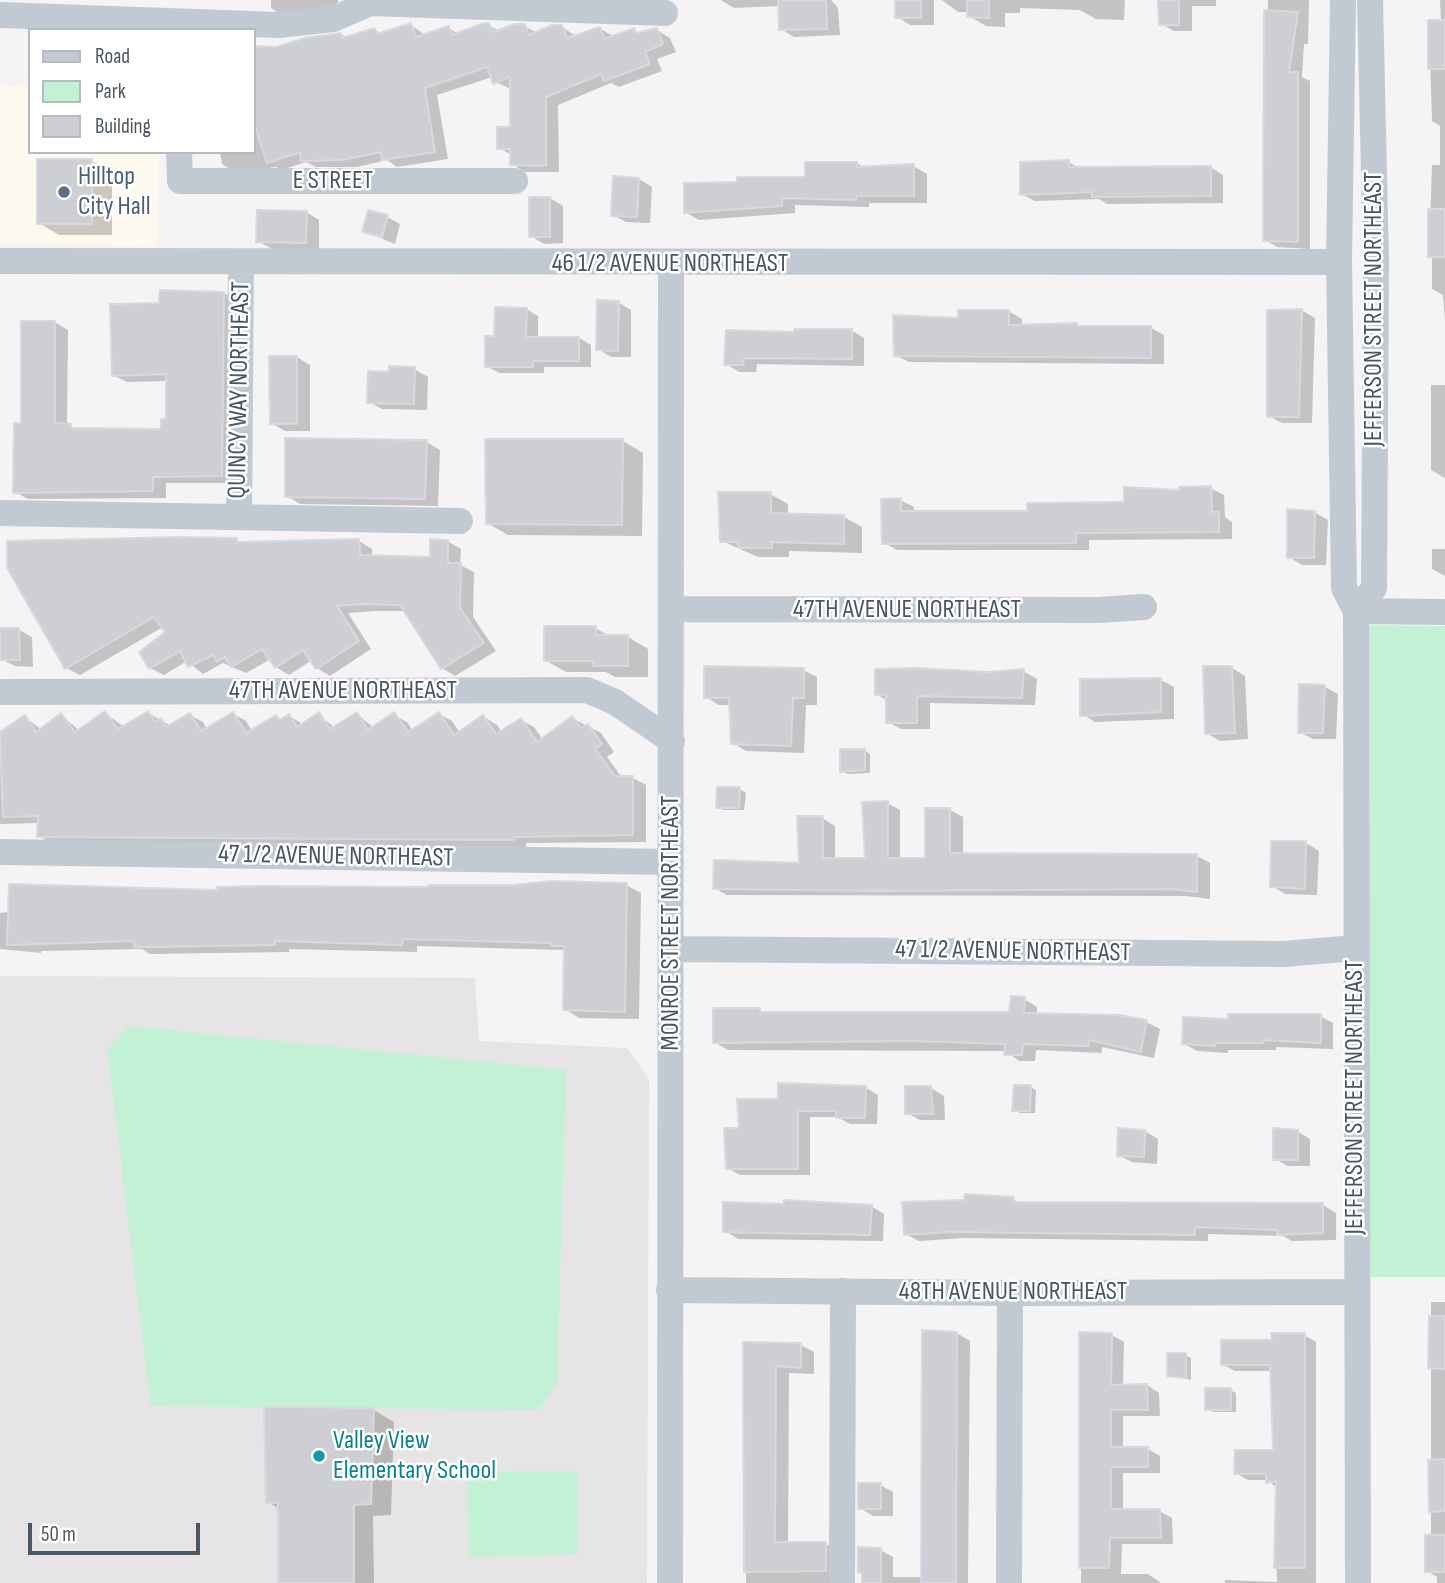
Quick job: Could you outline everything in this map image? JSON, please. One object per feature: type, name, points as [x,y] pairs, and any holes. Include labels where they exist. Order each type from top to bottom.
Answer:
[{"type":"street","name":"JEFFERSON STREET NORTHEAST","points":[[1343,0],[1339,262],[1344,588],[1356,611],[1358,1583]]},
{"type":"street","name":"JEFFERSON STREET NORTHEAST","points":[[1356,611],[1374,588],[1376,262],[1370,0]]},
{"type":"street","points":[[0,15],[160,24],[279,25],[333,19],[370,3],[665,13]]},
{"type":"street","name":"E STREET","points":[[179,154],[180,181],[515,181]]},
{"type":"street","name":"46 1/2 AVENUE NORTHEAST","points":[[0,261],[671,264],[1339,262]]},
{"type":"street","name":"QUINCY WAY NORTHEAST","points":[[239,516],[241,263]]},
{"type":"street","name":"MONROE STREET NORTHEAST","points":[[670,1583],[671,264]]},
{"type":"street","points":[[0,513],[460,521]]},
{"type":"street","name":"47TH AVENUE NORTHEAST","points":[[671,609],[1098,610],[1144,607]]},
{"type":"street","points":[[1356,611],[1445,612]]},
{"type":"street","name":"47TH AVENUE NORTHEAST","points":[[0,692],[587,690],[615,702],[672,741]]},
{"type":"street","name":"47 1/2 AVENUE NORTHEAST","points":[[0,852],[671,862]]},
{"type":"street","name":"47 1/2 AVENUE NORTHEAST","points":[[671,948],[1284,954],[1355,948]]},
{"type":"street","name":"48TH AVENUE NORTHEAST","points":[[669,1290],[1356,1292]]},
{"type":"street","points":[[842,1583],[843,1291]]},
{"type":"street","points":[[1009,1583],[1010,1293]]},
{"type":"shaded area","points":[[0,85],[28,87],[28,154],[159,154],[157,247],[0,243]]},
{"type":"shaded area","points":[[0,976],[475,978],[479,1041],[627,1048],[649,1079],[647,1583],[0,1583]]},
{"type":"green space","points":[[1350,625],[1445,626],[1445,1277],[1357,1277]]},
{"type":"green space","points":[[129,1026],[566,1070],[557,1386],[537,1410],[151,1406],[107,1050]]},
{"type":"green space","points":[[577,1471],[578,1554],[469,1557],[467,1472]]},
{"type":"building","points":[[778,0],[826,0],[827,29],[779,30]]},
{"type":"building","points":[[895,0],[921,0],[921,18],[895,18]]},
{"type":"building","points":[[967,0],[989,0],[989,18],[967,17]]},
{"type":"building","points":[[1158,0],[1179,0],[1179,25],[1159,25]]},
{"type":"building","points":[[1264,10],[1298,12],[1289,72],[1298,72],[1298,242],[1263,241]]},
{"type":"building","points":[[1428,20],[1445,20],[1445,69],[1428,69]]},
{"type":"building","points":[[411,23],[416,37],[449,26],[452,35],[484,23],[489,23],[493,32],[515,24],[525,24],[529,35],[552,25],[562,25],[567,38],[600,27],[604,39],[634,28],[636,33],[657,28],[663,44],[645,52],[650,64],[604,81],[601,74],[546,97],[546,166],[510,165],[510,149],[497,149],[497,127],[510,127],[510,77],[493,84],[487,67],[425,88],[435,152],[382,160],[381,152],[342,160],[301,161],[300,152],[267,163],[256,129],[256,46],[276,47],[305,38],[341,33],[342,38],[375,28],[377,34]]},
{"type":"building","name":"Hilltop City Hall","points":[[37,159],[92,159],[92,224],[37,224]]},
{"type":"building","points":[[1069,160],[1069,167],[1211,166],[1211,196],[1092,197],[1092,192],[1020,195],[1020,162]]},
{"type":"building","points":[[805,162],[857,162],[857,167],[914,164],[914,196],[856,196],[856,200],[782,198],[782,206],[684,213],[684,183],[737,182],[737,177],[805,177]]},
{"type":"building","points":[[613,176],[639,178],[637,217],[611,216]]},
{"type":"building","points":[[529,197],[550,197],[550,237],[529,237]]},
{"type":"building","points":[[1428,209],[1445,209],[1445,257],[1428,257]]},
{"type":"building","points":[[257,210],[307,211],[306,243],[256,242]]},
{"type":"building","points":[[368,210],[388,215],[382,237],[362,232]]},
{"type":"building","points":[[160,290],[224,292],[222,476],[153,477],[153,491],[13,493],[14,423],[21,423],[21,321],[55,321],[55,423],[71,424],[71,428],[161,429],[161,419],[166,419],[166,374],[112,376],[110,304],[159,303]]},
{"type":"building","points":[[597,300],[619,301],[618,351],[596,350]]},
{"type":"building","points":[[495,307],[527,308],[526,337],[579,337],[579,361],[533,361],[533,367],[485,367],[485,336],[494,336]]},
{"type":"building","points":[[1302,309],[1299,417],[1267,417],[1267,310]]},
{"type":"building","points":[[958,310],[1009,310],[1009,325],[1077,323],[1077,326],[1151,326],[1151,358],[894,356],[893,315],[958,318]]},
{"type":"building","points":[[794,329],[852,329],[852,359],[744,358],[743,365],[724,365],[726,330],[794,332]]},
{"type":"building","points":[[269,356],[297,356],[297,424],[270,424]]},
{"type":"building","points":[[389,366],[415,367],[414,404],[367,403],[368,371],[389,372]]},
{"type":"building","points":[[285,438],[427,440],[425,499],[285,497]]},
{"type":"building","points":[[485,439],[623,439],[622,525],[486,524]]},
{"type":"building","points":[[1211,486],[1212,512],[1219,512],[1219,532],[1076,533],[1076,543],[882,544],[881,499],[901,498],[901,511],[1027,511],[1027,503],[1124,502],[1124,487],[1179,490],[1179,487]]},
{"type":"building","points":[[718,492],[771,492],[771,513],[844,515],[844,544],[772,542],[772,548],[739,548],[737,542],[720,542]]},
{"type":"building","points":[[1287,509],[1315,511],[1314,558],[1287,558]]},
{"type":"building","points":[[237,538],[237,542],[359,539],[360,555],[430,557],[430,539],[448,540],[448,563],[461,563],[460,608],[484,643],[441,669],[400,605],[361,604],[337,606],[359,641],[316,669],[303,650],[275,668],[262,649],[231,667],[225,657],[217,662],[213,655],[188,667],[180,651],[149,669],[139,652],[165,632],[154,617],[65,669],[7,568],[7,541]]},
{"type":"building","points":[[544,626],[596,626],[596,635],[628,635],[628,666],[593,666],[593,661],[544,661]]},
{"type":"building","points":[[0,628],[19,628],[20,660],[0,660]]},
{"type":"building","points":[[704,666],[804,668],[804,698],[793,698],[791,746],[731,744],[729,698],[704,698]]},
{"type":"building","points":[[1203,666],[1232,666],[1235,733],[1205,734]]},
{"type":"building","points":[[917,668],[988,672],[1024,669],[1022,698],[917,696],[917,723],[886,723],[886,695],[875,695],[875,669]]},
{"type":"building","points":[[1161,678],[1161,712],[1080,716],[1080,679]]},
{"type":"building","points":[[1299,684],[1325,685],[1323,733],[1298,733]]},
{"type":"building","points":[[105,711],[118,729],[148,711],[155,722],[161,718],[166,727],[190,713],[201,731],[233,712],[246,733],[276,715],[280,720],[289,714],[297,727],[319,712],[330,729],[357,712],[368,730],[394,712],[408,732],[439,712],[454,735],[483,715],[496,734],[521,718],[537,742],[572,716],[581,728],[588,724],[602,744],[595,749],[615,776],[633,776],[633,835],[514,837],[514,840],[37,837],[38,816],[3,817],[0,732],[25,715],[36,732],[61,713],[75,732]]},
{"type":"building","points":[[840,749],[865,749],[865,770],[840,772]]},
{"type":"building","points":[[717,787],[740,787],[739,808],[716,808]]},
{"type":"building","points":[[888,801],[888,858],[925,858],[925,808],[950,808],[950,853],[1197,854],[1197,892],[1172,889],[713,889],[714,860],[799,863],[797,816],[823,816],[823,858],[865,858],[862,802]]},
{"type":"building","points":[[1271,841],[1306,841],[1305,889],[1270,887]]},
{"type":"building","points":[[551,881],[627,883],[625,1012],[563,1010],[564,946],[551,946],[551,943],[403,939],[402,945],[275,941],[275,945],[134,947],[134,941],[7,945],[9,884],[217,890],[217,887],[428,887],[513,885]]},
{"type":"building","points":[[1011,996],[1025,997],[1024,1013],[1119,1015],[1147,1020],[1141,1052],[1089,1040],[1089,1046],[1023,1044],[1022,1055],[1004,1055],[1005,1044],[911,1041],[713,1043],[713,1008],[760,1008],[760,1012],[1009,1012]]},
{"type":"building","points":[[1228,1014],[1321,1014],[1321,1043],[1263,1040],[1263,1043],[1215,1043],[1215,1046],[1182,1044],[1183,1017],[1228,1019]]},
{"type":"building","points":[[778,1083],[866,1086],[865,1118],[836,1118],[836,1111],[798,1111],[798,1169],[726,1169],[724,1128],[739,1128],[737,1099],[778,1099]]},
{"type":"building","points":[[1014,1085],[1031,1085],[1030,1111],[1012,1111]]},
{"type":"building","points":[[905,1086],[931,1086],[933,1114],[905,1114]]},
{"type":"building","points":[[1118,1128],[1145,1130],[1144,1157],[1117,1156]]},
{"type":"building","points":[[1273,1128],[1298,1130],[1298,1160],[1273,1160]]},
{"type":"building","points":[[965,1194],[1014,1197],[1013,1202],[1323,1203],[1323,1233],[1277,1235],[1277,1230],[1195,1227],[1195,1235],[950,1232],[904,1235],[902,1202],[964,1200]]},
{"type":"building","points":[[784,1200],[872,1205],[870,1235],[723,1232],[723,1202],[784,1204]]},
{"type":"building","points":[[1429,1316],[1445,1316],[1445,1369],[1428,1368]]},
{"type":"building","points":[[922,1330],[957,1332],[956,1583],[921,1583]]},
{"type":"building","points":[[1079,1332],[1112,1333],[1111,1385],[1147,1384],[1148,1410],[1111,1410],[1111,1447],[1148,1447],[1148,1467],[1111,1467],[1111,1509],[1160,1509],[1161,1538],[1110,1538],[1109,1568],[1079,1568]]},
{"type":"building","points":[[1271,1333],[1305,1333],[1305,1568],[1274,1568],[1276,1481],[1266,1483],[1266,1474],[1234,1474],[1235,1450],[1273,1450],[1270,1365],[1221,1365],[1221,1340],[1272,1340]]},
{"type":"building","points":[[743,1342],[801,1343],[801,1368],[776,1366],[775,1542],[826,1542],[826,1571],[744,1572]]},
{"type":"building","points":[[1167,1353],[1186,1353],[1186,1378],[1167,1376]]},
{"type":"building","points":[[1205,1388],[1231,1388],[1231,1410],[1205,1410]]},
{"type":"building","name":"Valley View Elementary School","points":[[264,1407],[374,1408],[371,1504],[354,1505],[354,1583],[278,1583],[278,1503],[266,1503]]},
{"type":"building","points":[[1445,1459],[1445,1511],[1429,1512],[1428,1460]]},
{"type":"building","points":[[858,1483],[881,1483],[881,1509],[858,1509]]},
{"type":"building","points":[[1425,1535],[1445,1535],[1445,1572],[1425,1572]]},
{"type":"building","points":[[858,1547],[881,1548],[881,1583],[862,1583],[862,1573],[858,1573]]},
{"type":"place","name":"Hilltop City Hall","points":[[64,192]]},
{"type":"place","name":"Valley View Elementary School","points":[[319,1456]]}]
